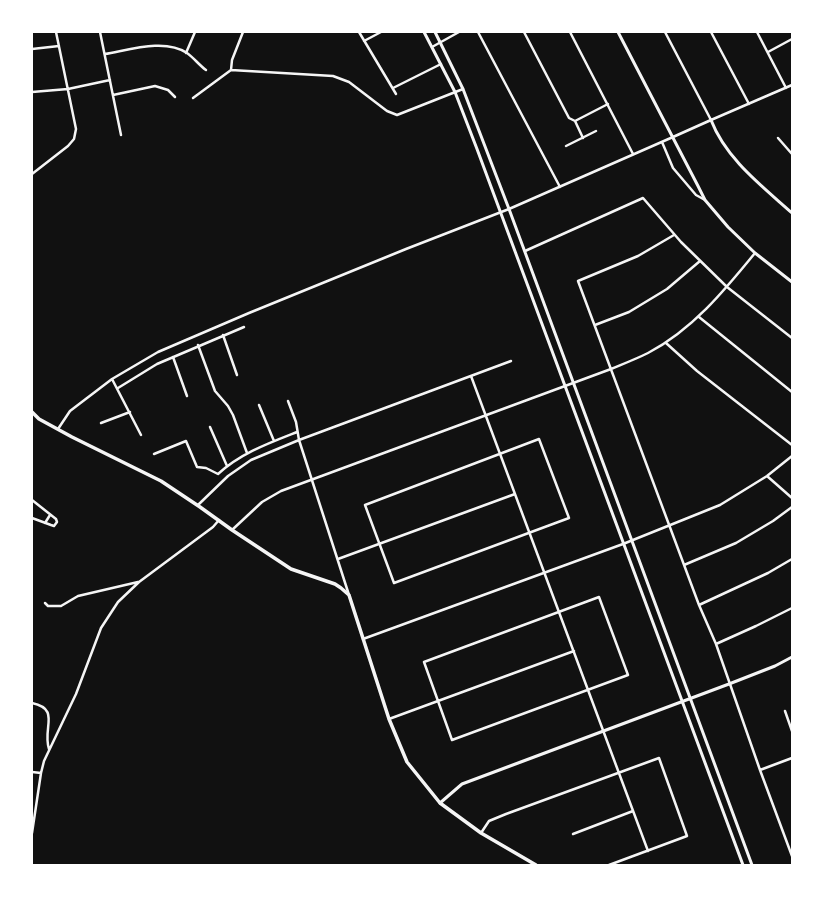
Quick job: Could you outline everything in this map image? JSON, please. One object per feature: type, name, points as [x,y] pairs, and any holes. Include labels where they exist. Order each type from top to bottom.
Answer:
[{"type":"main road","points":[[32,412],[39,419],[160,481],[198,505],[232,530],[291,569],[335,584],[349,595],[390,719],[407,762],[440,803],[481,833],[536,865]]},
{"type":"street","points":[[32,174],[68,146],[74,139],[76,129],[56,32]]},
{"type":"street","points":[[100,32],[121,136]]},
{"type":"street","points":[[186,53],[195,32]]},
{"type":"street","points":[[231,70],[232,60],[243,32]]},
{"type":"street","points":[[359,32],[396,94]]},
{"type":"street","points":[[364,41],[381,32]]},
{"type":"street","points":[[424,32],[455,92],[743,865]]},
{"type":"street","points":[[435,32],[463,89],[525,251],[752,865]]},
{"type":"street","points":[[432,47],[459,32]]},
{"type":"street","points":[[478,32],[560,187]]},
{"type":"street","points":[[524,32],[569,118],[575,121],[583,138]]},
{"type":"street","points":[[570,32],[633,154]]},
{"type":"street","points":[[618,32],[704,200]]},
{"type":"street","points":[[665,32],[711,120],[715,131],[725,146],[750,174],[792,213]]},
{"type":"street","points":[[711,32],[749,104]]},
{"type":"street","points":[[757,32],[786,88]]},
{"type":"street","points":[[768,52],[792,39]]},
{"type":"street","points":[[105,54],[157,45],[172,47],[186,53],[206,70]]},
{"type":"street","points":[[32,49],[59,46]]},
{"type":"street","points":[[393,88],[441,64]]},
{"type":"street","points":[[193,98],[231,70],[333,76],[349,82],[386,110],[397,115],[463,89]]},
{"type":"street","points":[[32,92],[68,89],[110,80]]},
{"type":"street","points":[[58,429],[70,411],[112,379],[158,352],[435,237],[509,209],[792,85]]},
{"type":"street","points":[[113,95],[156,86],[168,90],[175,97]]},
{"type":"street","points":[[575,121],[608,104]]},
{"type":"street","points":[[566,146],[596,131]]},
{"type":"street","points":[[778,138],[792,154]]},
{"type":"street","points":[[662,142],[673,168],[696,195],[704,200],[755,254],[792,282]]},
{"type":"street","points":[[525,251],[643,198],[674,235],[727,287],[792,338]]},
{"type":"street","points":[[674,235],[638,256],[578,281],[699,605],[716,644],[729,684],[792,856]]},
{"type":"street","points":[[232,530],[262,502],[281,492],[611,369],[647,354],[666,343],[699,317],[755,254]]},
{"type":"street","points":[[595,325],[629,312],[667,289],[700,261]]},
{"type":"street","points":[[699,317],[792,392]]},
{"type":"street","points":[[118,388],[157,364],[244,327]]},
{"type":"street","points":[[223,335],[237,376]]},
{"type":"street","points":[[666,343],[697,371],[792,445]]},
{"type":"street","points":[[198,346],[215,391],[228,406],[233,415],[248,453]]},
{"type":"street","points":[[173,357],[187,396]]},
{"type":"street","points":[[198,505],[228,476],[251,460],[299,440],[510,361]]},
{"type":"street","points":[[471,376],[648,851]]},
{"type":"street","points":[[112,379],[141,435]]},
{"type":"street","points":[[288,401],[296,422],[299,440],[349,595]]},
{"type":"street","points":[[259,405],[274,441]]},
{"type":"street","points":[[101,423],[130,412]]},
{"type":"street","points":[[210,427],[227,466]]},
{"type":"street","points":[[154,454],[186,441],[198,467],[206,468],[218,474],[227,466],[255,448],[297,432]]},
{"type":"street","points":[[539,439],[569,518],[394,584],[365,505],[500,454],[539,439]]},
{"type":"street","points":[[363,639],[623,544],[720,505],[767,476],[792,456]]},
{"type":"street","points":[[767,476],[792,498]]},
{"type":"street","points":[[338,559],[515,494]]},
{"type":"street","points":[[32,500],[56,519],[57,522],[56,524],[51,525],[32,518]]},
{"type":"street","points":[[684,565],[736,543],[773,521],[792,507]]},
{"type":"street","points":[[45,523],[50,515]]},
{"type":"street","points":[[32,833],[44,761],[76,694],[101,628],[118,602],[139,582],[213,527],[219,520]]},
{"type":"street","points":[[699,605],[768,573],[792,558]]},
{"type":"street","points":[[45,603],[48,606],[61,606],[78,596],[139,582]]},
{"type":"street","points":[[599,597],[628,675],[452,740],[424,662],[559,612],[599,597]]},
{"type":"street","points":[[716,644],[792,608]]},
{"type":"street","points":[[390,719],[574,651]]},
{"type":"street","points":[[440,803],[462,784],[776,666],[792,657]]},
{"type":"street","points":[[32,703],[46,709],[49,715],[46,741],[49,750]]},
{"type":"street","points":[[785,711],[792,731]]},
{"type":"street","points":[[481,833],[490,821],[658,758],[687,836],[609,865]]},
{"type":"street","points":[[760,770],[792,758]]},
{"type":"street","points":[[32,772],[41,774]]},
{"type":"street","points":[[573,834],[633,811]]}]
